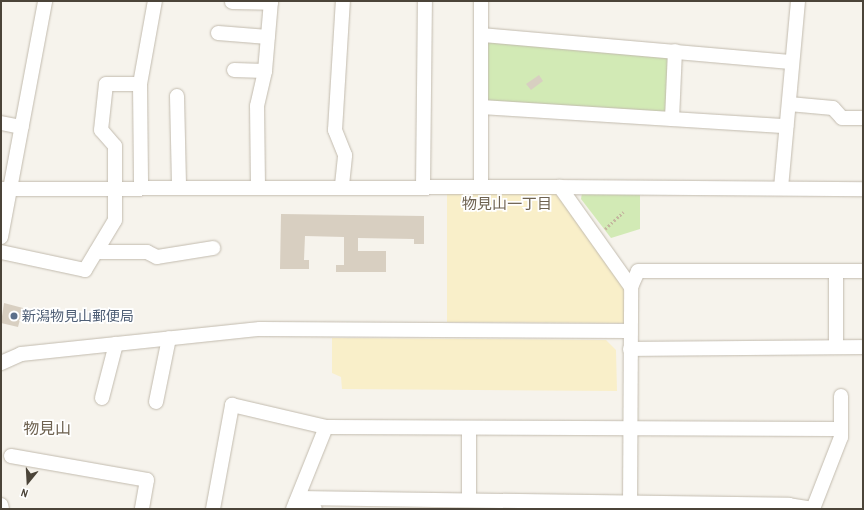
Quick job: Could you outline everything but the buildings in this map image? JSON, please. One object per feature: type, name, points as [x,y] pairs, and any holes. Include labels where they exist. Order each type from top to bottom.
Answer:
[{"type":"street","points":[[1,237],[5,189],[22,127],[45,1]]},
{"type":"street","points":[[141,186],[140,84],[155,1]]},
{"type":"street","points":[[236,1],[271,2],[265,71],[257,106],[258,186]]},
{"type":"street","points":[[342,185],[345,155],[334,130],[343,1]]},
{"type":"street","points":[[423,186],[425,1]]},
{"type":"street","points":[[481,1],[481,187]]},
{"type":"street","points":[[781,188],[798,1]]},
{"type":"street","points":[[218,33],[268,37]]},
{"type":"street","points":[[482,35],[792,62]]},
{"type":"street","points":[[672,119],[675,52]]},
{"type":"street","points":[[234,70],[265,71]]},
{"type":"street","points":[[1,252],[85,270],[115,220],[115,146],[101,130],[106,84],[140,84]]},
{"type":"street","points":[[176,96],[179,186]]},
{"type":"street","points":[[789,104],[833,108],[842,118],[863,118]]},
{"type":"street","points":[[481,107],[786,126]]},
{"type":"street","points":[[1,124],[22,127]]},
{"type":"street","points":[[5,189],[141,186],[342,185],[863,189]]},
{"type":"street","points":[[560,187],[631,287]]},
{"type":"street","points":[[96,252],[147,252],[157,257],[213,248]]},
{"type":"street","points":[[630,504],[631,287],[638,271],[863,271]]},
{"type":"street","points":[[836,271],[836,347]]},
{"type":"street","points":[[1,363],[22,354],[169,338],[295,328],[630,331]]},
{"type":"street","points":[[156,402],[169,338]]},
{"type":"street","points":[[102,398],[116,344]]},
{"type":"street","points":[[630,349],[863,347]]},
{"type":"street","points":[[296,503],[469,502],[485,499],[789,507],[815,509],[841,437],[841,396]]},
{"type":"street","points":[[213,509],[232,405],[326,427],[631,430],[841,429]]},
{"type":"street","points":[[296,503],[326,427]]},
{"type":"street","points":[[469,428],[469,502]]},
{"type":"street","points":[[11,456],[147,480],[142,509]]},
{"type":"street","points":[[485,499],[510,509]]},
{"type":"street","points":[[296,503],[315,509]]},
{"type":"street","points":[[1,505],[2,509]]},
{"type":"path","points":[[600,242],[607,223],[623,212]]},
{"type":"green space","points":[[482,35],[675,51],[672,119],[481,107]]},
{"type":"green space","points":[[582,193],[640,193],[640,229],[611,238],[581,199]]},
{"type":"sand","points":[[552,192],[560,197],[626,287],[627,323],[447,322],[447,193]]},
{"type":"sand","points":[[332,338],[606,340],[616,350],[617,391],[342,389],[341,377],[332,373]]},
{"type":"place","name":"新潟物見山郵便局","points":[[14,316]]},
{"type":"district","name":"物見山一丁目","points":[[507,204]]},
{"type":"district","name":"物見山","points":[[47,428]]}]
